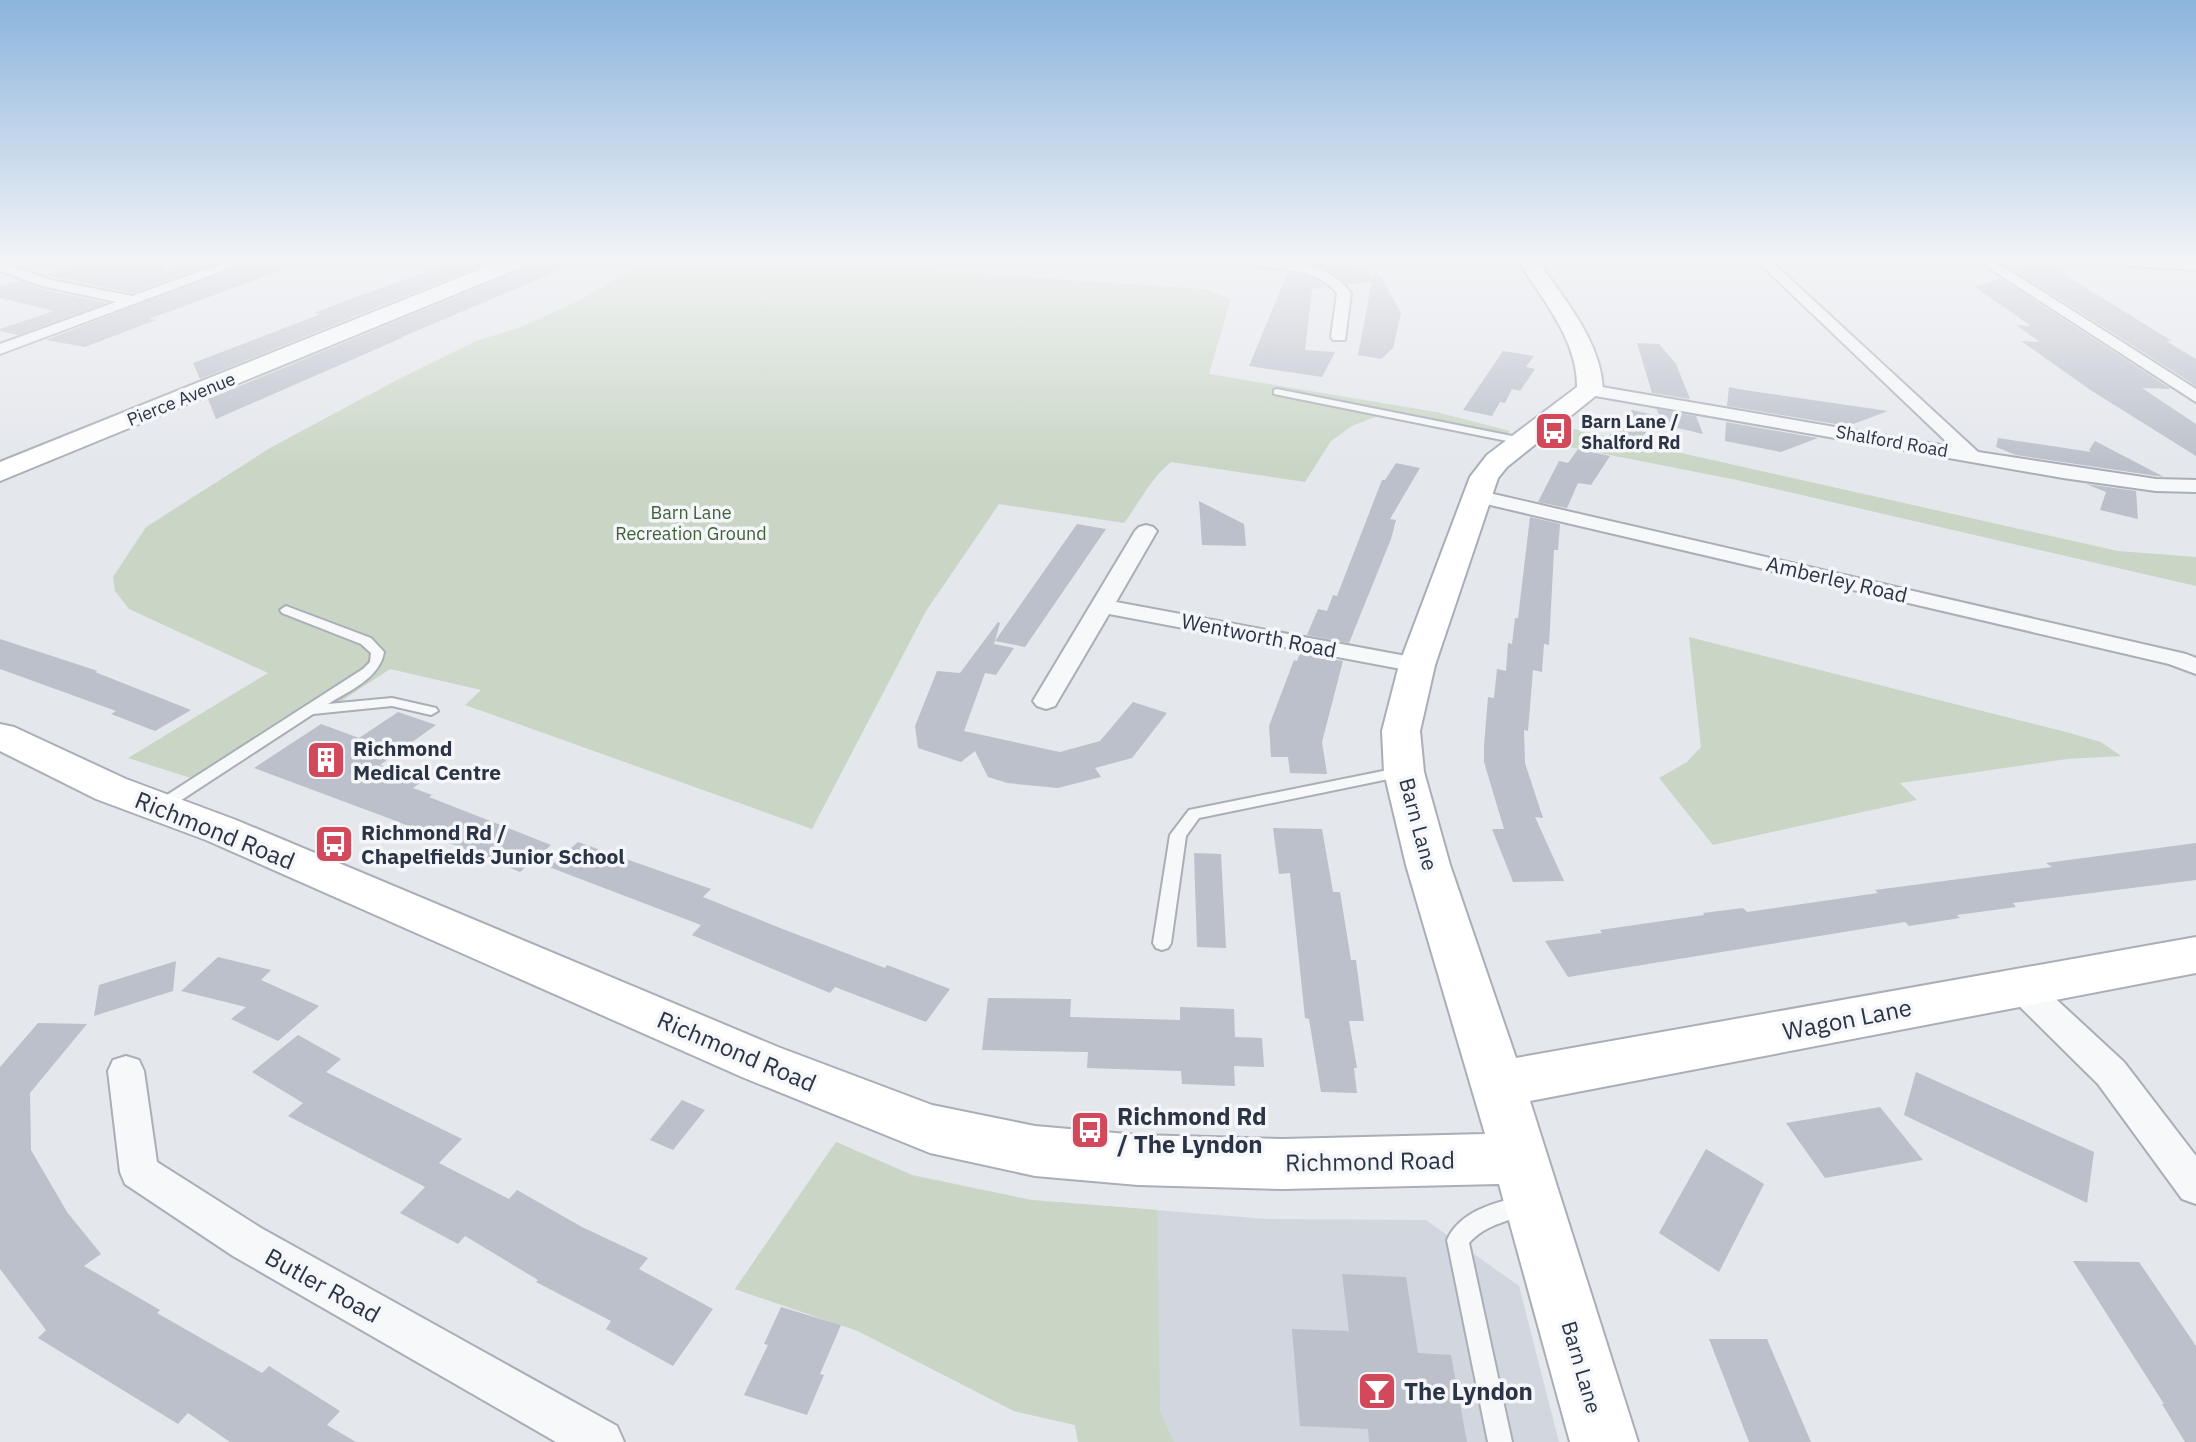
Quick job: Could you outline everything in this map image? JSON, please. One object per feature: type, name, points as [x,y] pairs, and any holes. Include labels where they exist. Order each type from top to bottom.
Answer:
[{"type":"street","points":[[0,348],[53,329]]},
{"type":"street","name":"Pierce Avenue","points":[[0,472],[351,329]]},
{"type":"street","points":[[1339,337],[1340,329]]},
{"type":"street","points":[[1569,329],[1584,354],[1592,376],[1590,390]]},
{"type":"street","points":[[1836,329],[1971,455]]},
{"type":"street","points":[[2091,329],[2196,397]]},
{"type":"street","name":"Barn Lane","points":[[1590,390],[1497,461],[1484,477],[1417,665],[1401,731],[1404,772],[1428,865],[1498,1084],[1604,1442]]},
{"type":"street","name":"Shalford Road","points":[[1590,390],[2156,485],[2196,486]]},
{"type":"street","name":"Amberley Road","points":[[1476,496],[2017,620],[2178,659],[2196,667]]},
{"type":"street","points":[[1046,701],[1146,531]]},
{"type":"street","name":"Wentworth Road","points":[[1102,606],[1417,665]]},
{"type":"street","name":"Richmond Road","points":[[0,736],[111,789],[221,830],[760,1062],[930,1129],[1035,1151],[1138,1160],[1283,1164],[1527,1180]]},
{"type":"street","name":"Wagon Lane","points":[[1498,1084],[2196,955]]},
{"type":"street","points":[[2020,986],[2111,1073],[2196,1186]]},
{"type":"street","name":"Butler Road","points":[[126,1070],[139,1172],[247,1242],[601,1442]]},
{"type":"lane","points":[[1277,392],[1522,441]]},
{"type":"lane","points":[[159,807],[368,672],[376,663],[378,652],[366,641],[286,610]]},
{"type":"lane","points":[[308,710],[392,702],[431,711]]},
{"type":"lane","points":[[1162,943],[1178,835],[1194,814],[1404,772]]},
{"type":"lane","points":[[1500,1442],[1458,1240],[1467,1227],[1527,1180]]},
{"type":"shaded area","points":[[836,1142],[913,1175],[1031,1200],[1267,1219],[1426,1220],[1519,1286],[1559,1442],[1078,1442],[1075,1425],[1014,1411],[858,1331],[735,1289]]},
{"type":"green space","name":"Barn Lane Recreation Ground","points":[[514,329],[1222,329],[1209,374],[1436,412],[1510,431],[1501,440],[1377,416],[1352,426],[1331,441],[1305,482],[1171,462],[1151,483],[1124,523],[999,504],[926,611],[812,829],[465,705],[481,690],[390,669],[340,702],[324,695],[194,779],[128,758],[268,673],[129,609],[115,591],[113,577],[146,527],[270,448],[476,341]]},
{"type":"green space","points":[[1574,429],[2118,551],[2196,557],[2196,586],[1732,479],[1554,444]]},
{"type":"green space","points":[[1689,637],[2066,732],[2101,742],[2121,756],[2067,759],[1900,783],[1917,800],[1713,845],[1659,778],[1687,762],[1701,747]]},
{"type":"green space","points":[[836,1142],[913,1176],[1031,1200],[1157,1210],[1160,1412],[1174,1442],[1078,1442],[1075,1425],[1014,1411],[858,1331],[735,1289]]},
{"type":"building","points":[[0,329],[34,329],[18,335]]},
{"type":"building","points":[[74,329],[132,329],[85,347],[46,340]]},
{"type":"building","points":[[281,329],[323,329],[200,379],[193,363]]},
{"type":"building","points":[[377,329],[420,329],[216,419],[208,399]]},
{"type":"building","points":[[1264,329],[1307,329],[1305,350],[1335,352],[1322,377],[1249,366]]},
{"type":"building","points":[[1363,329],[1397,329],[1393,348],[1381,359],[1358,355]]},
{"type":"building","points":[[2022,329],[2079,329],[2171,389],[2142,388],[2196,424],[2196,456],[2092,391],[2021,341],[2040,342]]},
{"type":"building","points":[[2107,329],[2153,329],[2172,341],[2166,341],[2196,359],[2196,386]]},
{"type":"building","points":[[1637,343],[1659,344],[1676,364],[1690,399],[1652,393]]},
{"type":"building","points":[[1503,351],[1534,356],[1526,367],[1535,369],[1520,391],[1512,389],[1505,403],[1500,402],[1492,416],[1463,410]]},
{"type":"building","points":[[1729,387],[1888,411],[1848,426],[1727,406]]},
{"type":"building","points":[[1657,409],[1696,416],[1703,434],[1661,424],[1659,417],[1636,444],[1608,437],[1632,410],[1659,416]]},
{"type":"building","points":[[1726,422],[1818,438],[1781,452],[1725,441]]},
{"type":"building","points":[[1998,438],[2091,452],[2089,450],[2095,441],[2164,477],[2016,455],[1996,447]]},
{"type":"building","points":[[1578,449],[1610,456],[1591,485],[1578,483],[1567,508],[1538,502],[1559,461],[1568,463]]},
{"type":"building","points":[[1396,463],[1420,468],[1390,519],[1396,520],[1391,539],[1349,643],[1307,635],[1318,609],[1327,611],[1333,595],[1337,596],[1382,480],[1385,480]]},
{"type":"building","points":[[2086,484],[2136,491],[2138,519],[2100,510],[2106,492]]},
{"type":"building","points":[[1199,501],[1244,524],[1246,546],[1202,545]]},
{"type":"building","points":[[1530,517],[1560,524],[1558,550],[1554,550],[1549,645],[1544,644],[1542,672],[1533,670],[1528,731],[1524,730],[1525,763],[1543,818],[1535,817],[1564,881],[1513,882],[1492,829],[1504,829],[1484,762],[1488,697],[1494,698],[1497,669],[1506,671],[1508,643],[1512,644],[1515,618],[1518,618]]},
{"type":"building","points":[[1077,524],[1106,529],[1025,647],[995,641]]},
{"type":"building","points":[[998,622],[1000,623],[994,644],[1014,648],[996,675],[985,673],[964,731],[1060,752],[1100,741],[1133,702],[1167,713],[1132,758],[1095,768],[1101,777],[1058,788],[1007,783],[988,777],[975,751],[961,762],[918,748],[915,726],[937,671],[960,673]]},
{"type":"building","points":[[0,639],[98,671],[95,672],[191,710],[155,731],[111,714],[116,711],[0,669]]},
{"type":"building","points":[[1300,653],[1343,661],[1322,742],[1327,774],[1290,773],[1288,757],[1271,757],[1269,726],[1294,660],[1297,661]]},
{"type":"building","points":[[398,712],[436,725],[380,765],[421,782],[413,788],[432,795],[429,797],[551,845],[520,872],[396,821],[254,768],[321,724],[359,738]]},
{"type":"building","points":[[1273,828],[1322,829],[1333,892],[1340,892],[1351,960],[1356,960],[1364,1021],[1349,1021],[1357,1068],[1354,1068],[1357,1093],[1321,1092],[1309,1019],[1305,1018],[1290,873],[1279,874]]},
{"type":"building","points":[[578,842],[711,889],[703,897],[780,928],[885,968],[887,965],[950,989],[926,1022],[835,987],[830,993],[692,935],[701,925],[549,867]]},
{"type":"building","points":[[2196,843],[2196,880],[2013,903],[2016,907],[1957,915],[1960,918],[1909,926],[1905,922],[1568,977],[1545,941],[1704,915],[1703,913],[1743,908],[1747,912],[1878,893],[1875,890],[2052,867],[2046,863]]},
{"type":"building","points":[[1194,853],[1221,854],[1226,948],[1197,947]]},
{"type":"building","points":[[218,957],[271,970],[261,980],[319,1006],[278,1041],[231,1019],[246,1007],[181,991]]},
{"type":"building","points":[[176,961],[173,991],[94,1016],[99,985]]},
{"type":"building","points":[[988,998],[1071,999],[1070,1017],[1180,1020],[1180,1007],[1234,1009],[1235,1037],[1262,1038],[1264,1067],[1234,1066],[1235,1086],[1182,1084],[1181,1071],[1087,1068],[1088,1052],[982,1050]]},
{"type":"building","points":[[38,1023],[87,1024],[30,1093],[31,1150],[67,1212],[101,1254],[84,1266],[160,1310],[157,1313],[262,1373],[269,1366],[340,1411],[327,1425],[356,1442],[230,1442],[188,1413],[178,1424],[38,1338],[46,1330],[0,1269],[0,1067]]},
{"type":"building","points":[[298,1035],[341,1059],[326,1072],[462,1139],[439,1163],[509,1199],[517,1190],[582,1227],[648,1258],[639,1269],[713,1309],[673,1366],[606,1329],[611,1321],[536,1282],[538,1280],[465,1236],[458,1244],[400,1213],[425,1187],[288,1116],[303,1103],[252,1072]]},
{"type":"building","points":[[1916,1072],[2094,1152],[2087,1203],[1904,1115]]},
{"type":"building","points":[[682,1100],[705,1110],[673,1150],[650,1140]]},
{"type":"building","points":[[1880,1107],[1923,1160],[1825,1178],[1786,1123]]},
{"type":"building","points":[[1706,1149],[1764,1184],[1719,1272],[1659,1233]]},
{"type":"building","points":[[2073,1261],[2139,1262],[2196,1346],[2196,1442],[2185,1442],[2164,1404]]},
{"type":"building","name":"The Lyndon","points":[[1342,1274],[1406,1277],[1418,1353],[1451,1355],[1467,1442],[1369,1442],[1368,1429],[1300,1426],[1292,1329],[1349,1331]]},
{"type":"building","points":[[781,1307],[841,1325],[820,1374],[824,1375],[807,1415],[744,1395],[768,1345],[764,1344]]},
{"type":"building","points":[[1709,1339],[1767,1339],[1811,1442],[1749,1442]]},
{"type":"place","name":"Barn Lane / Shalford Rd","points":[[1554,431]]},
{"type":"place","name":"Richmond Medical Centre","points":[[326,760]]},
{"type":"place","name":"Richmond Rd / Chapelfields Junior School","points":[[334,844]]},
{"type":"place","name":"Richmond Rd / The Lyndon","points":[[1090,1130]]},
{"type":"place","name":"The Lyndon","points":[[1377,1391]]}]
